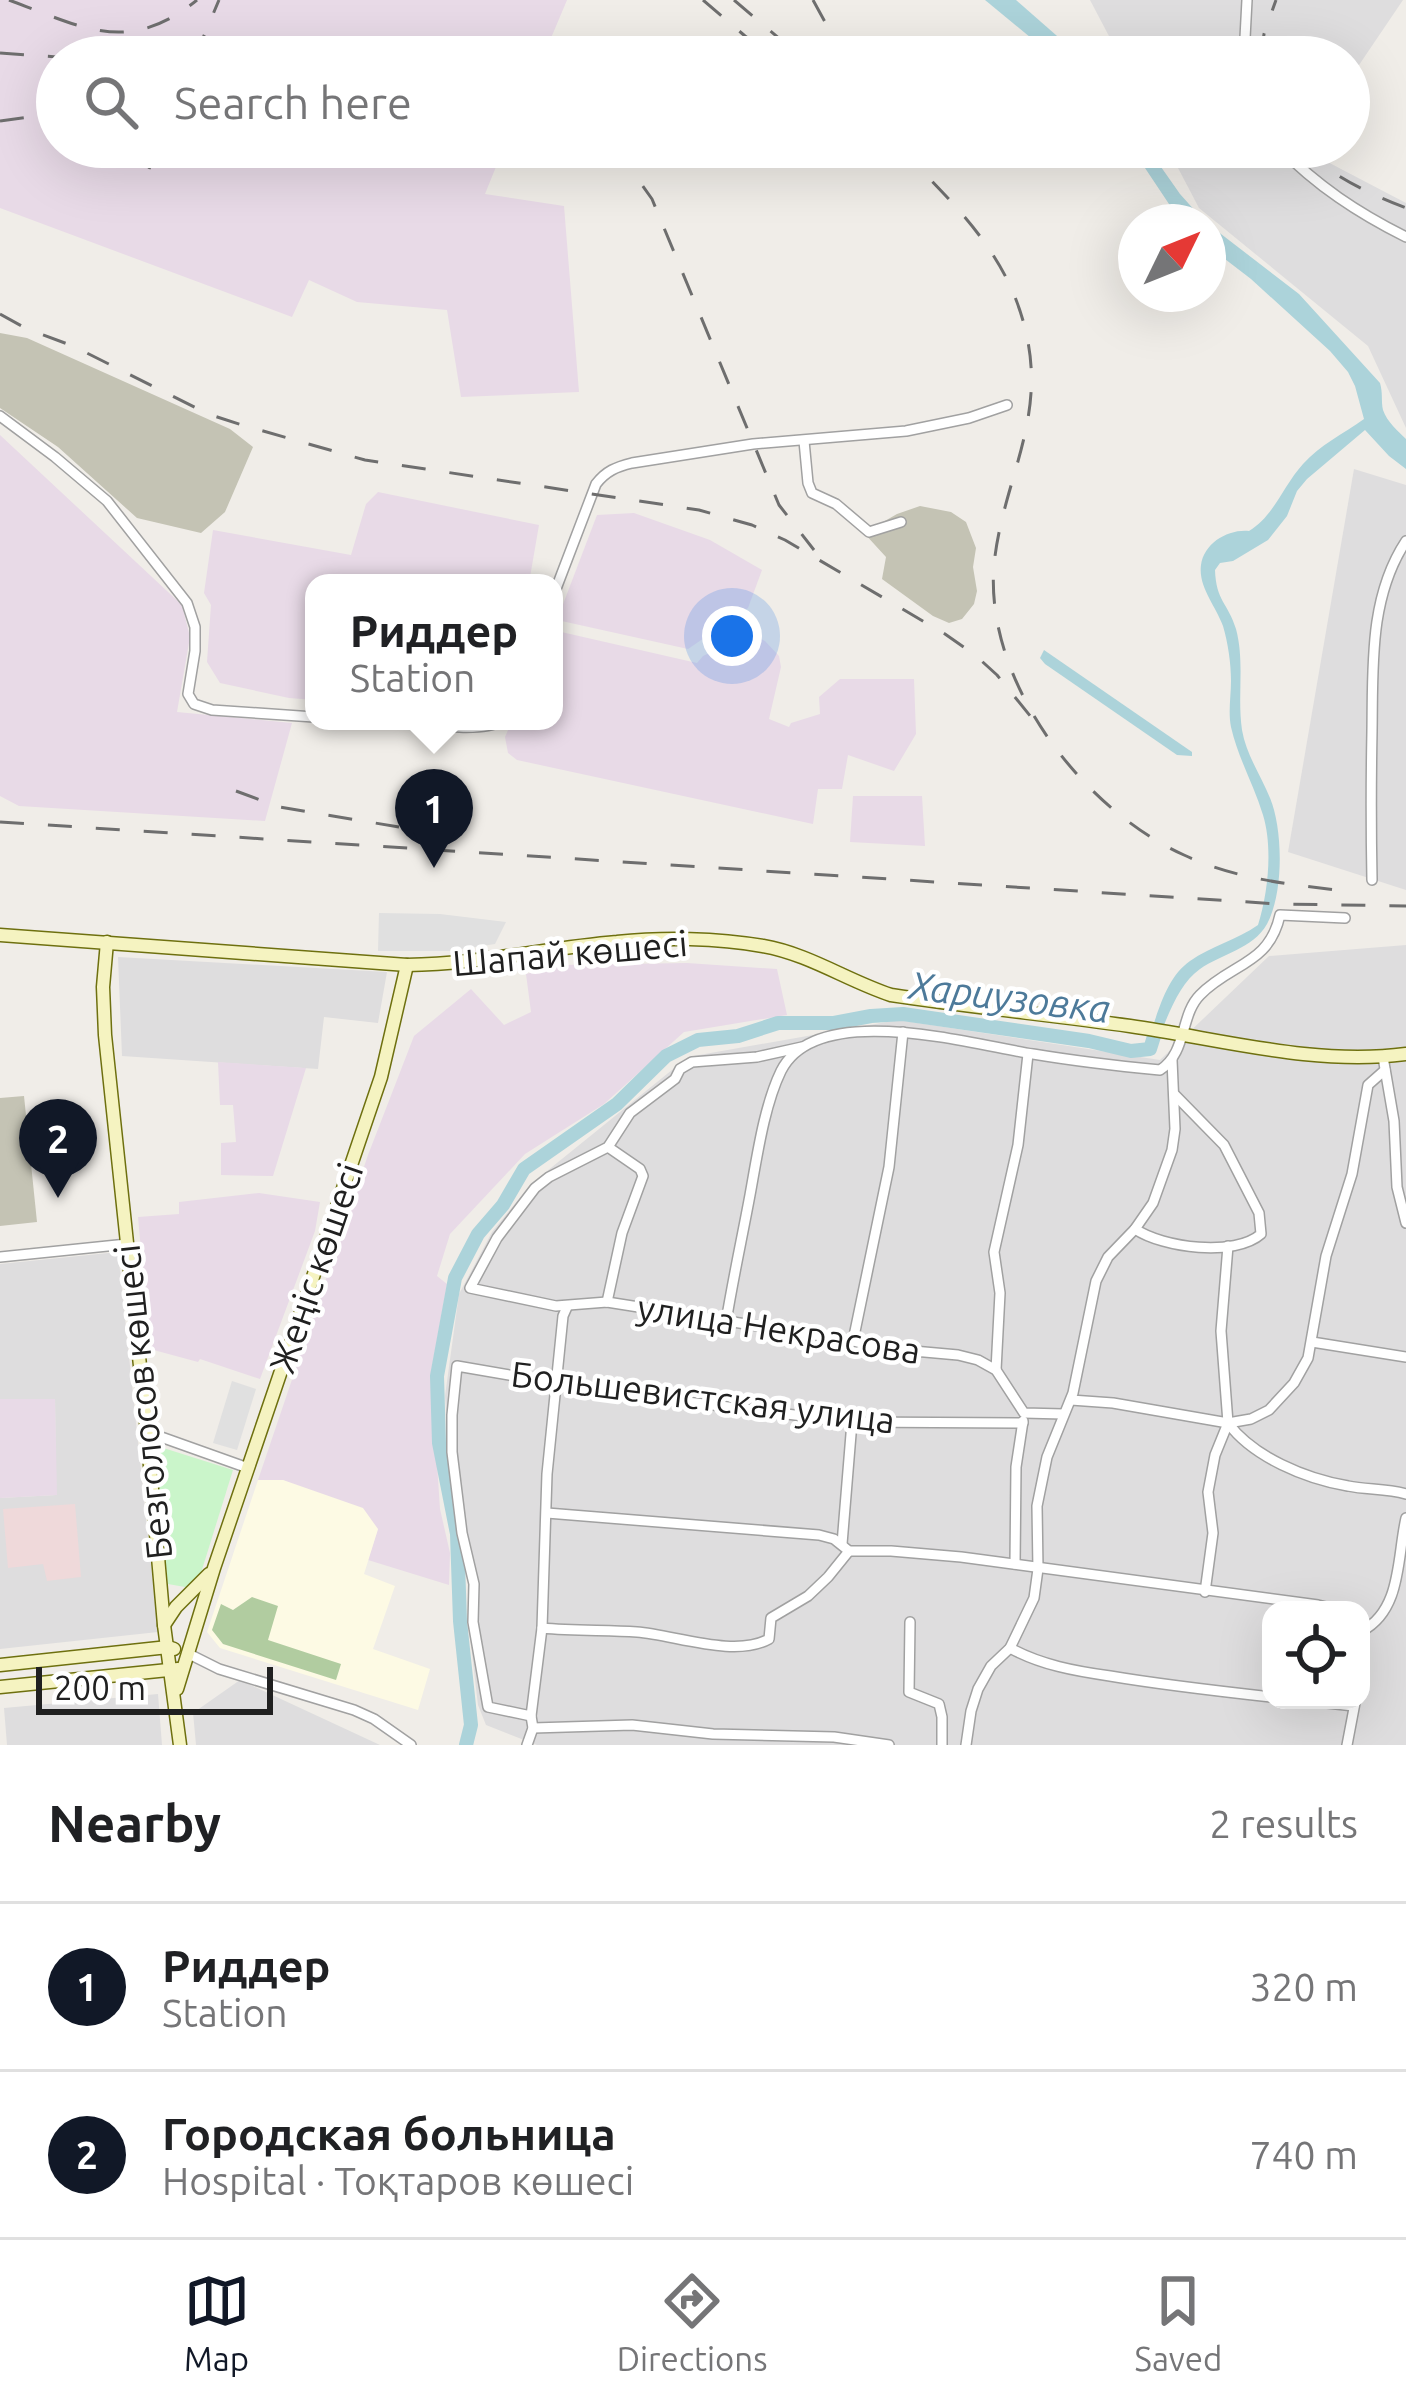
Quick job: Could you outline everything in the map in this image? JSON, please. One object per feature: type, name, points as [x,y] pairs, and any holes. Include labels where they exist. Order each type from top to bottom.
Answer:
[{"type":"street","points":[[1245,36],[1247,0]]},
{"type":"street","points":[[1301,168],[1359,214],[1406,237]]},
{"type":"street","points":[[562,574],[604,473],[632,463],[753,444],[906,431],[1006,405]]},
{"type":"street","points":[[0,416],[106,500],[187,603],[195,627],[188,694],[194,704],[212,710],[305,716]]},
{"type":"street","points":[[804,441],[812,493],[836,504],[869,532],[901,522]]},
{"type":"street","points":[[1372,880],[1372,699],[1378,606],[1406,541]]},
{"type":"street","points":[[966,1745],[978,1689],[991,1666],[1010,1648],[1034,1598],[1037,1505],[1047,1457],[1071,1400],[1096,1281],[1108,1257],[1153,1203],[1172,1150],[1172,1060],[1177,1034],[1196,998],[1258,956],[1271,940],[1280,915],[1345,918]]},
{"type":"street","name":"Шапай көшесі","points":[[0,935],[407,965],[458,964],[618,941],[761,946],[791,952],[891,995],[1384,1064],[1406,1054]]},
{"type":"street","name":"Безголосов көшесі","points":[[107,942],[105,1035],[164,1625],[177,1669],[180,1745]]},
{"type":"street","name":"Жеңіс көшесі","points":[[177,1669],[187,1653],[381,1077],[407,965]]},
{"type":"street","points":[[608,1302],[622,1233],[643,1176],[608,1147],[630,1113],[692,1063],[757,1057],[867,1031],[940,1036],[1028,1054],[1160,1070],[1172,1060]]},
{"type":"street","points":[[853,1341],[889,1167],[904,1032]]},
{"type":"street","points":[[726,1322],[758,1144],[781,1071],[802,1047]]},
{"type":"street","points":[[1015,1564],[1016,1467],[1023,1418],[995,1370],[1000,1293],[994,1252],[1018,1145],[1028,1054]]},
{"type":"street","points":[[1384,1064],[1394,1121],[1397,1187],[1405,1217]]},
{"type":"street","points":[[1071,1400],[1228,1423],[1269,1410],[1308,1358],[1326,1256],[1352,1174],[1368,1085],[1384,1064]]},
{"type":"street","points":[[1135,1229],[1165,1244],[1228,1246],[1246,1244],[1262,1234],[1259,1213],[1224,1145],[1175,1095]]},
{"type":"street","name":"улица Некрасова","points":[[608,1147],[536,1188],[496,1238],[470,1288],[567,1307],[608,1302],[880,1348],[958,1355],[995,1370]]},
{"type":"street","points":[[0,1257],[127,1244]]},
{"type":"street","points":[[1205,1592],[1213,1533],[1208,1492],[1228,1423],[1221,1331],[1228,1246]]},
{"type":"street","points":[[527,1745],[533,1729],[542,1628],[547,1474],[567,1307]]},
{"type":"street","points":[[1312,1342],[1406,1358]]},
{"type":"street","name":"Большевистская улица","points":[[531,1716],[488,1707],[483,1690],[473,1622],[475,1585],[462,1533],[452,1452],[457,1366],[613,1393],[851,1422],[1023,1418]]},
{"type":"street","points":[[1023,1418],[1064,1414]]},
{"type":"street","points":[[542,1628],[645,1633],[724,1645],[763,1644],[769,1640],[771,1618],[808,1596],[828,1577],[846,1548],[851,1422]]},
{"type":"street","points":[[1228,1423],[1250,1448],[1291,1468],[1334,1483],[1406,1495]]},
{"type":"street","points":[[147,1432],[248,1468]]},
{"type":"street","points":[[547,1513],[819,1535],[846,1548],[1015,1564],[1290,1601]]},
{"type":"street","points":[[1370,1626],[1389,1604],[1406,1518]]},
{"type":"street","name":"Жеңіс көшесі","points":[[164,1625],[214,1568]]},
{"type":"street","points":[[910,1622],[909,1692],[939,1704],[942,1745]]},
{"type":"street","points":[[0,1665],[168,1647],[219,1669],[354,1710],[411,1745]]},
{"type":"street","points":[[1010,1648],[1032,1660],[1082,1672],[1262,1696]]},
{"type":"street","points":[[0,1687],[219,1669]]},
{"type":"street","points":[[1347,1745],[1354,1709]]},
{"type":"street","points":[[533,1729],[632,1725],[772,1737],[834,1737],[889,1745]]},
{"type":"shaded area","points":[[0,0],[567,0],[552,36],[36,36],[36,168],[496,168],[485,194],[564,206],[579,392],[461,397],[447,310],[357,302],[309,280],[292,317],[0,208]]},
{"type":"shaded area","points":[[1090,0],[1403,0],[1370,49],[1370,36],[1109,36]]},
{"type":"shaded area","points":[[1178,168],[1339,168],[1406,203],[1406,428],[1368,346],[1226,230],[1226,204],[1197,204]]},
{"type":"shaded area","points":[[0,333],[27,338],[230,429],[253,447],[225,512],[201,533],[137,518],[58,447],[0,408]]},
{"type":"shaded area","points":[[0,435],[182,605],[190,637],[177,712],[292,723],[265,821],[19,806],[0,796]]},
{"type":"shaded area","points":[[1354,469],[1406,485],[1406,890],[1288,852]]},
{"type":"shaded area","points":[[378,492],[539,525],[531,574],[305,574],[305,699],[220,683],[207,662],[211,605],[204,593],[213,530],[351,555],[366,504]]},
{"type":"shaded area","points":[[920,506],[951,512],[966,522],[976,548],[977,591],[962,619],[949,623],[933,616],[882,579],[886,557],[864,533]]},
{"type":"shaded area","points":[[634,513],[710,540],[762,570],[748,608],[688,649],[563,621],[563,604],[597,515]]},
{"type":"shaded area","points":[[742,629],[765,641],[779,656],[781,667],[769,719],[789,727],[820,714],[819,697],[840,679],[914,679],[916,734],[894,771],[848,755],[842,789],[818,789],[813,824],[517,760],[508,753],[508,730],[563,730],[563,632],[697,663],[722,647],[734,651]]},
{"type":"shaded area","points":[[853,796],[922,796],[925,846],[850,842]]},
{"type":"shaded area","points":[[379,913],[506,922],[495,944],[450,951],[378,951]]},
{"type":"shaded area","points":[[1406,945],[1406,1745],[537,1745],[486,1725],[478,1705],[468,1620],[470,1583],[445,1396],[459,1294],[492,1232],[531,1184],[688,1057],[898,1020],[1160,1060],[1269,956]]},
{"type":"shaded area","points":[[118,957],[387,972],[378,1023],[324,1017],[318,1069],[122,1056]]},
{"type":"shaded area","points":[[687,963],[777,969],[787,1015],[684,1032],[604,1104],[525,1154],[450,1234],[437,1276],[447,1284],[431,1372],[440,1509],[450,1553],[449,1585],[368,1560],[378,1529],[283,1480],[258,1480],[368,1155],[414,1036],[471,989],[504,1025],[531,1012],[526,974],[559,965]]},
{"type":"shaded area","points":[[218,1062],[306,1068],[273,1176],[221,1175],[221,1143],[236,1142],[233,1105],[220,1105]]},
{"type":"shaded area","points":[[24,1096],[37,1222],[0,1226],[0,1098]]},
{"type":"shaded area","points":[[259,1193],[320,1202],[315,1231],[260,1379],[150,1349],[138,1217],[179,1214],[179,1202]]},
{"type":"shaded area","points":[[118,1252],[158,1632],[0,1649],[0,1498],[56,1495],[55,1400],[0,1399],[0,1264]]},
{"type":"shaded area","points":[[232,1381],[256,1389],[237,1450],[213,1443]]},
{"type":"shaded area","points":[[0,1399],[55,1399],[57,1495],[0,1498]]},
{"type":"shaded area","points":[[258,1480],[283,1480],[363,1508],[378,1529],[364,1574],[395,1586],[373,1649],[430,1669],[418,1710],[220,1648],[207,1632]]},
{"type":"shaded area","points":[[75,1504],[81,1577],[47,1581],[43,1564],[8,1568],[3,1509]]},
{"type":"shaded area","points":[[240,1680],[380,1745],[196,1745],[193,1713]]},
{"type":"shaded area","points":[[158,1694],[162,1745],[7,1745],[4,1708]]},
{"type":"green space","points":[[154,1445],[233,1470],[196,1589],[168,1584]]},
{"type":"green space","points":[[252,1597],[278,1606],[268,1640],[341,1664],[336,1680],[223,1644],[212,1630],[221,1604],[233,1610]]},
{"type":"water","points":[[985,0],[1016,0],[1057,36],[1029,36]]},
{"type":"water","points":[[1145,168],[1162,168],[1189,204],[1169,204]]},
{"type":"water","points":[[1226,238],[1299,294],[1380,383],[1385,414],[1406,439],[1406,469],[1365,430],[1307,479],[1268,540],[1233,561],[1220,563],[1215,570],[1239,642],[1244,739],[1274,811],[1279,879],[1267,924],[1245,945],[1192,976],[1154,1048],[1146,1046],[1174,978],[1198,956],[1258,925],[1267,885],[1266,828],[1231,727],[1228,646],[1202,581],[1203,557],[1218,539],[1258,525],[1310,457],[1364,419],[1348,372],[1226,260]]},
{"type":"water","points":[[1044,650],[1192,756],[1177,755],[1045,664],[1040,658]]},
{"type":"waterway","name":"Хариузовка","points":[[466,1745],[471,1725],[457,1534],[439,1443],[437,1376],[455,1278],[478,1234],[503,1205],[524,1169],[617,1104],[666,1056],[698,1040],[738,1036],[778,1023],[834,1023],[903,1014],[1131,1051],[1150,1049],[1156,1030]]},
{"type":"railway","points":[[9,0],[82,27],[126,32],[172,17],[197,0]]},
{"type":"railway","points":[[204,36],[219,0]]},
{"type":"railway","points":[[703,0],[745,36]]},
{"type":"railway","points":[[734,0],[776,36]]},
{"type":"railway","points":[[813,0],[833,36]]},
{"type":"railway","points":[[1264,36],[1276,0]]},
{"type":"railway","points":[[0,53],[36,56]]},
{"type":"railway","points":[[0,121],[36,116]]},
{"type":"railway","points":[[630,168],[652,199],[779,505],[814,550]]},
{"type":"railway","points":[[919,168],[961,212],[995,258],[1020,311],[1028,342],[1031,398],[1000,528],[994,601],[1003,646],[1020,691],[1044,732],[1108,805],[1145,834],[1184,855],[1245,876],[1353,892]]},
{"type":"railway","points":[[1327,168],[1406,208]]},
{"type":"railway","points":[[0,314],[208,414],[365,460],[699,510],[752,525],[785,540],[975,655],[1044,733]]},
{"type":"railway","points":[[236,791],[279,807],[399,827]]},
{"type":"railway","points":[[0,822],[1279,904],[1406,906]]},
{"type":"place","name":"Риддер","points":[[434,868]]},
{"type":"place","name":"Городская больница","points":[[58,1198]]}]
